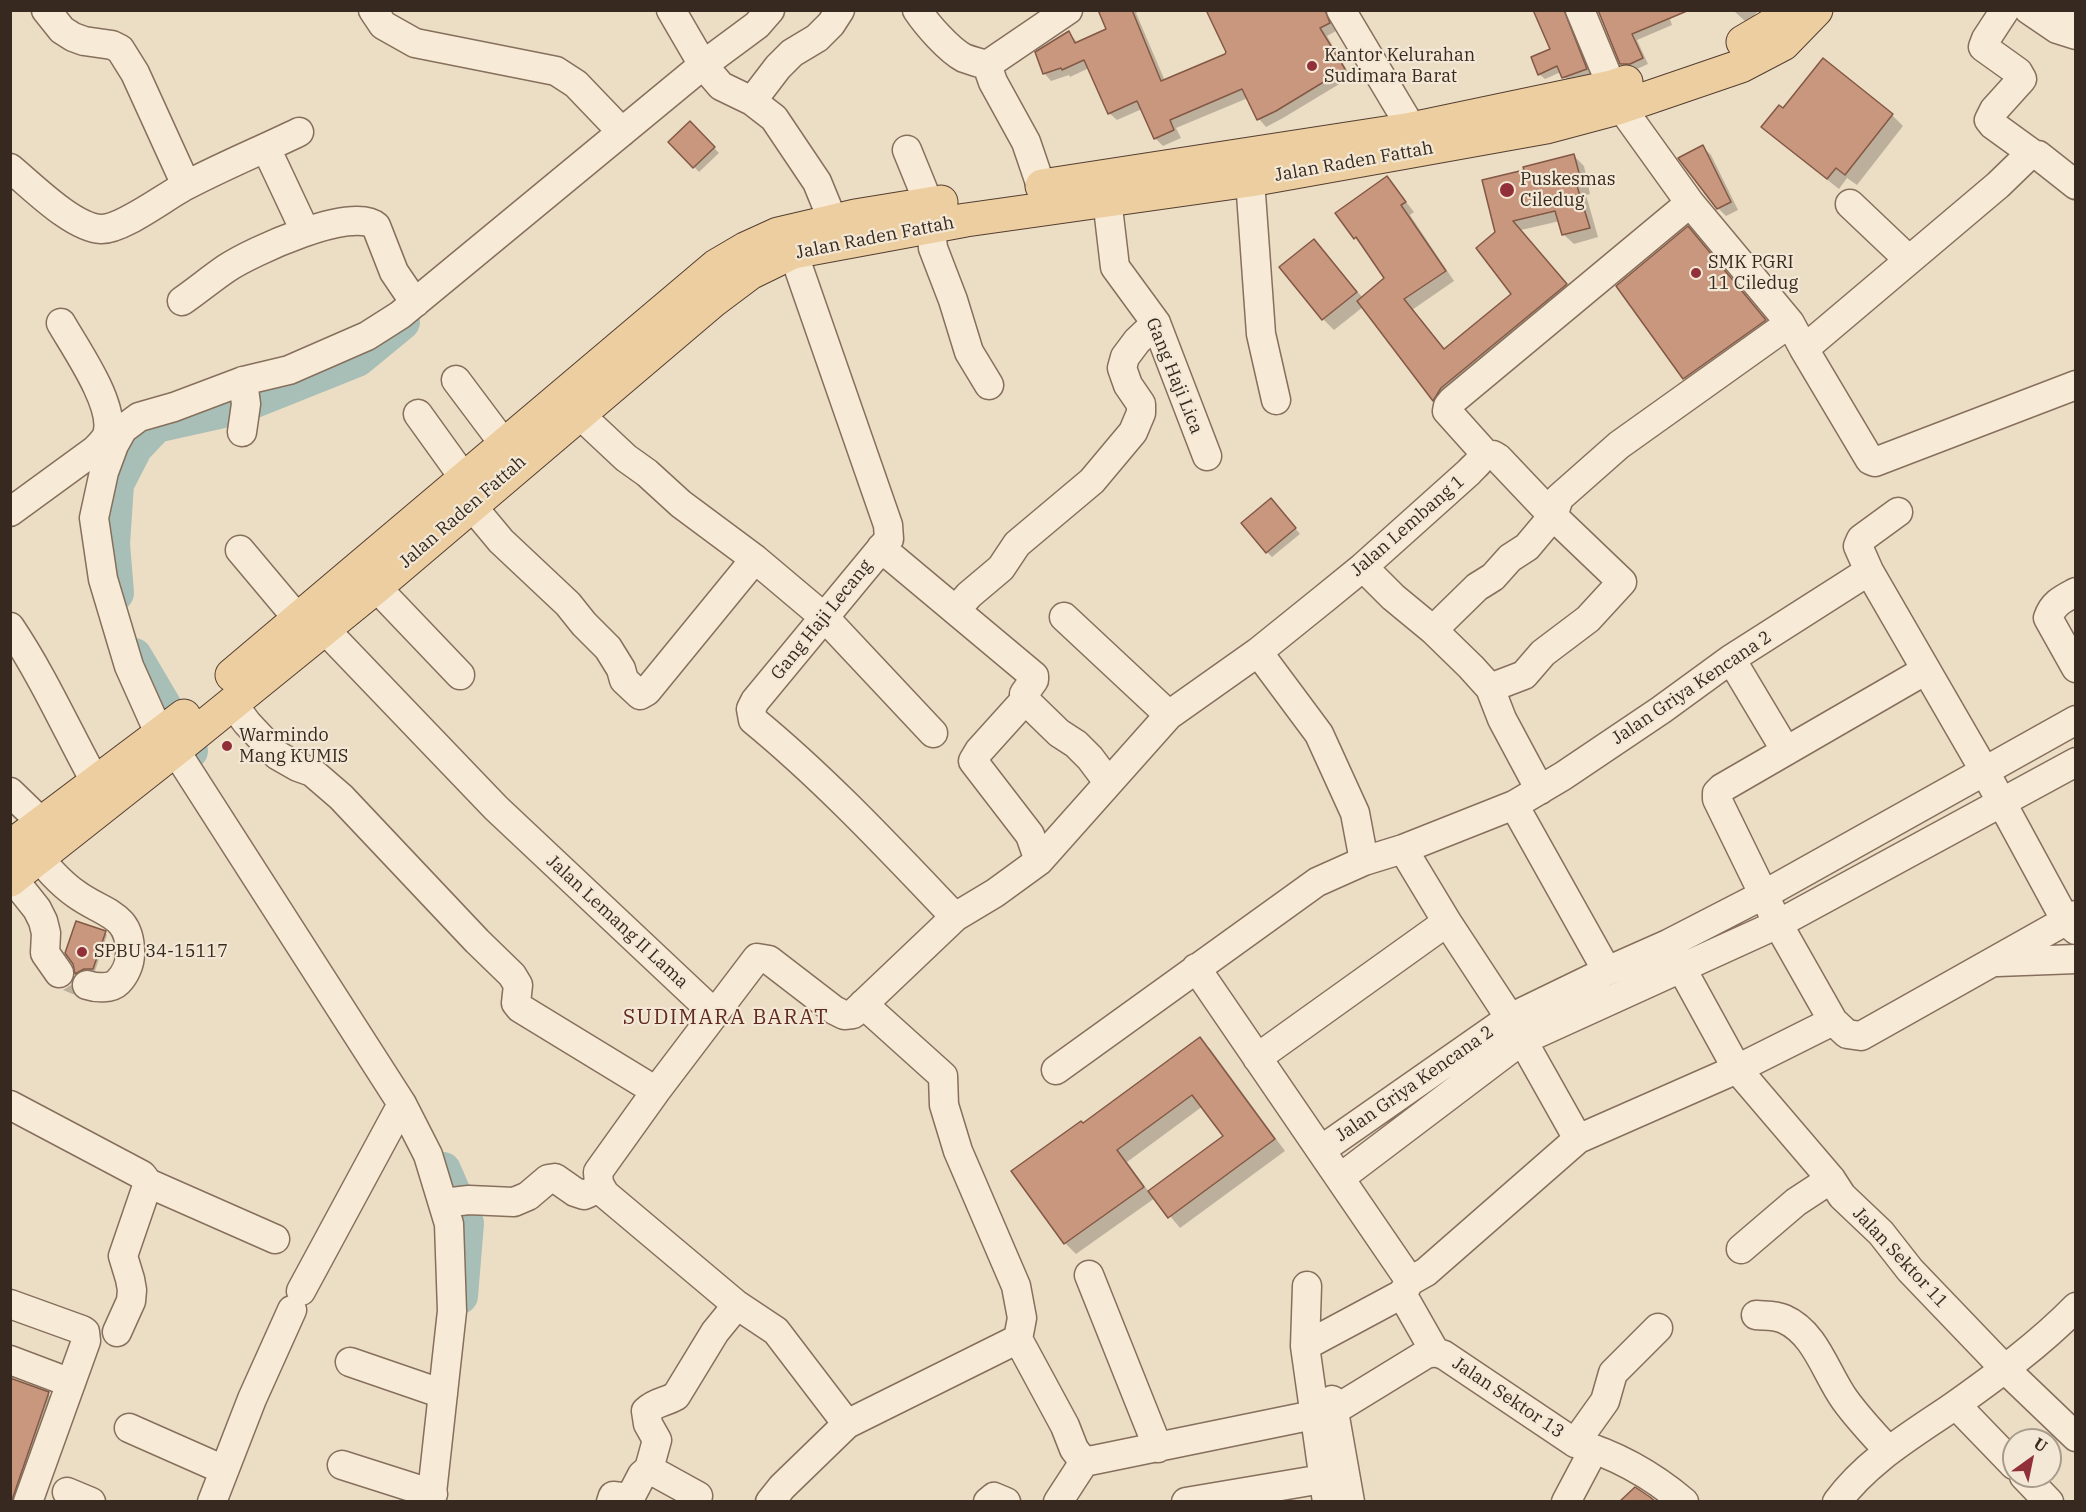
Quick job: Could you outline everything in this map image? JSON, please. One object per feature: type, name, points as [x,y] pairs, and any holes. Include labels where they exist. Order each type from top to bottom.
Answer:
[{"type":"main road","name":"Jalan Raden Fattah","points":[[200,716],[232,703],[310,620],[376,587],[468,491],[504,444],[716,266],[744,249],[778,234],[833,221],[1107,199],[1250,180],[1546,127],[1750,39],[1772,25],[1784,10]]},
{"type":"main road","name":"Jalan Raden Fattah","points":[[21,857],[200,716],[310,620],[468,491],[579,414],[741,279],[793,252],[1041,186],[1617,97],[1741,66],[1783,44],[1808,21],[1816,10]]},
{"type":"street","points":[[46,10],[62,30],[73,37],[112,45],[120,49],[135,73],[186,185]]},
{"type":"street","points":[[373,10],[383,25],[415,43],[556,71],[576,84],[622,132]]},
{"type":"street","points":[[671,10],[711,74],[752,100],[774,118],[817,182],[833,221]]},
{"type":"street","points":[[342,1465],[432,1498],[452,1311],[449,1224],[453,1202],[402,1104],[170,740],[129,666],[103,579],[94,518],[104,472],[123,429],[139,417],[244,390],[367,336],[400,315],[622,132],[711,74],[770,10]]},
{"type":"street","points":[[752,100],[778,66],[792,53],[817,38],[831,24],[840,10]]},
{"type":"street","points":[[917,10],[948,45],[963,57],[987,65]]},
{"type":"street","points":[[987,65],[1068,10]]},
{"type":"street","points":[[1341,10],[1412,129]]},
{"type":"street","points":[[1580,10],[1617,97],[1690,203],[1790,323],[1870,460],[1875,462],[2076,385]]},
{"type":"street","points":[[2005,10],[1983,47],[2018,72],[2022,79],[1994,110],[1989,120],[2031,154],[2076,185]]},
{"type":"street","points":[[2029,10],[2068,25]]},
{"type":"street","points":[[987,65],[993,82],[1026,142],[1041,186]]},
{"type":"street","points":[[10,168],[57,207],[83,224],[102,229],[135,216],[186,185],[300,132]]},
{"type":"street","points":[[266,148],[305,231]]},
{"type":"street","points":[[1804,349],[1998,185],[2031,154]]},
{"type":"street","points":[[918,162],[930,215],[933,248],[953,300],[969,352],[989,385]]},
{"type":"street","points":[[1250,180],[1261,334],[1276,400]]},
{"type":"street","name":"Gang Haji Lica","points":[[1107,199],[1115,267],[1156,323],[1207,456]]},
{"type":"street","points":[[1490,688],[1524,675],[1543,653],[1588,619],[1622,582],[1552,516],[1498,458],[1483,455],[1482,450],[1447,411],[1448,406],[1690,203]]},
{"type":"street","points":[[1850,204],[1909,260]]},
{"type":"street","points":[[182,300],[202,288],[228,267],[305,231],[350,221],[371,222],[376,226],[394,272],[415,303]]},
{"type":"street","name":"Gang Haji Lecang","points":[[793,252],[888,525],[889,539],[755,701],[752,709],[753,720],[858,815],[955,917]]},
{"type":"street","points":[[10,512],[95,450],[108,434],[109,417],[95,381],[61,323]]},
{"type":"street","points":[[956,610],[969,595],[1001,568],[1017,544],[1092,481],[1133,432],[1141,413],[1141,404],[1128,384],[1122,368],[1125,357],[1137,341],[1156,323]]},
{"type":"street","points":[[1433,630],[1477,587],[1493,577],[1510,558],[1527,547],[1552,516],[1560,498],[1620,445],[1790,323]]},
{"type":"street","points":[[456,380],[504,444]]},
{"type":"street","points":[[242,432],[244,390]]},
{"type":"street","points":[[417,414],[501,541],[568,604],[608,648],[621,669],[624,680],[640,696],[647,691],[689,642],[754,559]]},
{"type":"street","points":[[579,414],[626,458],[647,473],[681,504],[754,559],[825,618],[933,734]]},
{"type":"street","name":"Jalan Lembang 1","points":[[863,1004],[955,917],[995,893],[1039,861],[1169,715],[1258,652],[1363,567],[1469,472],[1483,455]]},
{"type":"street","points":[[1898,512],[1858,542],[1858,546],[1869,571],[1984,770],[2001,803],[2072,922],[1992,962],[1861,1036],[1847,1034],[1833,1021],[1778,924],[1717,799],[1717,793],[1926,670]]},
{"type":"street","points":[[881,548],[1034,676],[1034,680],[1024,694],[1025,700],[1059,733],[1076,744],[1108,782]]},
{"type":"street","name":"Jalan Lemang II Lama","points":[[240,550],[496,808],[715,1014]]},
{"type":"street","points":[[1363,567],[1393,597],[1433,630],[1490,688],[1502,719],[1540,790]]},
{"type":"street","name":"Jalan Griya Kencana 2","points":[[1056,1070],[1317,882],[1364,861],[1403,849],[1514,805],[1660,710],[1731,659],[1869,571]]},
{"type":"street","points":[[376,587],[460,675]]},
{"type":"street","points":[[2076,592],[2058,602],[2050,610],[2048,618],[2076,668]]},
{"type":"street","points":[[1064,617],[1169,715]]},
{"type":"street","points":[[10,627],[28,653],[101,792]]},
{"type":"street","points":[[1258,652],[1319,734],[1355,813],[1364,861]]},
{"type":"street","points":[[1731,659],[1786,751]]},
{"type":"street","points":[[1025,700],[973,760],[1030,835],[1039,861]]},
{"type":"street","points":[[232,703],[277,755],[312,772],[341,797],[512,975],[518,985],[516,1003],[520,1008],[656,1091]]},
{"type":"street","name":"Jalan Griya Kencana 2","points":[[1321,1150],[1607,971],[1668,944],[1765,894],[2076,720]]},
{"type":"street","name":"Jalan Griya Kencana 2","points":[[1340,1178],[1516,1030],[1682,969],[1778,924],[2076,762]]},
{"type":"street","points":[[10,792],[21,857],[46,933],[45,953],[58,973]]},
{"type":"street","points":[[1514,805],[1607,971]]},
{"type":"street","name":"Jalan Griya Kencana 2","points":[[1403,849],[1516,1030],[1578,1139]]},
{"type":"street","points":[[21,857],[54,876],[77,895],[122,921],[130,941],[130,961],[122,978],[114,986],[87,985]]},
{"type":"street","points":[[1257,1058],[1448,922]]},
{"type":"street","points":[[847,1424],[776,1331],[737,1305],[604,1194],[599,1184],[598,1172],[656,1091],[757,958],[761,957],[769,960],[834,1010],[844,1015],[853,1014],[863,1004],[944,1076],[944,1105],[958,1151],[1016,1286],[1022,1318],[1017,1339],[1065,1426],[1074,1449],[1084,1462],[1058,1502]]},
{"type":"street","points":[[1992,962],[2076,959]]},
{"type":"street","name":"Jalan Griya Kencana 2","points":[[1196,968],[1340,1178],[1406,1287],[1435,1352]]},
{"type":"street","points":[[1682,969],[1737,1069]]},
{"type":"street","points":[[1314,1341],[1406,1287],[1426,1272],[1578,1139],[1737,1069],[1833,1021]]},
{"type":"street","name":"Jalan Sektor 11","points":[[1737,1069],[1831,1179],[1842,1196],[1881,1233],[1910,1270],[2004,1368],[2076,1437]]},
{"type":"street","points":[[212,1502],[252,1399],[296,1301],[402,1104]]},
{"type":"street","points":[[10,1105],[142,1175],[148,1183],[275,1239]]},
{"type":"street","points":[[453,1202],[514,1202],[528,1196],[548,1179],[555,1178],[575,1192],[584,1195],[593,1191],[599,1184]]},
{"type":"street","points":[[1741,1250],[1796,1202],[1831,1179]]},
{"type":"street","points":[[117,1332],[131,1301],[130,1279],[123,1256],[148,1183]]},
{"type":"street","points":[[1089,1275],[1158,1448]]},
{"type":"street","points":[[1186,1502],[1336,1489],[1307,1286]]},
{"type":"street","points":[[10,1304],[85,1332],[86,1341],[28,1502]]},
{"type":"street","points":[[611,1502],[613,1496],[630,1498],[642,1475],[649,1469],[657,1440],[648,1424],[646,1411],[656,1402],[667,1401],[676,1396],[715,1332],[737,1305]]},
{"type":"street","points":[[1837,1502],[1852,1484],[1888,1450],[2004,1368],[2060,1323],[2076,1307]]},
{"type":"street","points":[[1756,1315],[1785,1320],[1805,1335],[1845,1401],[1888,1450]]},
{"type":"street","points":[[1566,1502],[1585,1446],[1605,1401],[1613,1373],[1658,1328]]},
{"type":"street","points":[[771,1502],[782,1487],[847,1424],[1017,1339]]},
{"type":"street","name":"Jalan Sektor 13","points":[[1084,1462],[1324,1413],[1426,1354],[1435,1352],[1444,1355],[1585,1446],[1627,1463],[1684,1502]]},
{"type":"street","points":[[10,1360],[71,1383]]},
{"type":"street","points":[[350,1362],[443,1394]]},
{"type":"street","points":[[1956,1404],[2002,1452]]},
{"type":"street","points":[[129,1428],[224,1470]]},
{"type":"street","points":[[649,1469],[698,1496]]},
{"type":"street","points":[[2036,1488],[2049,1502]]},
{"type":"street","points":[[988,1502],[994,1497],[1006,1502]]},
{"type":"building","points":[[1098,10],[1132,10],[1161,81],[1225,54],[1206,10],[1325,10],[1330,23],[1320,28],[1345,69],[1257,120],[1242,89],[1170,120],[1174,130],[1154,139],[1137,101],[1108,114],[1084,60],[1062,70],[1061,68],[1043,74],[1035,52],[1069,31],[1075,43],[1106,29]]},
{"type":"building","points":[[1533,10],[1564,10],[1587,69],[1562,78],[1557,66],[1538,75],[1531,57],[1550,49]]},
{"type":"building","points":[[1598,10],[1687,11],[1632,34],[1643,58],[1630,64],[1620,64]]},
{"type":"building","points":[[1823,58],[1893,114],[1845,175],[1836,168],[1827,179],[1761,127],[1779,105],[1783,108]]},
{"type":"building","points":[[690,121],[715,147],[693,168],[668,142]]},
{"type":"building","points":[[1703,145],[1731,202],[1717,209],[1678,158]]},
{"type":"building","points":[[1574,154],[1582,184],[1577,186],[1590,228],[1562,235],[1555,211],[1513,221],[1567,284],[1441,388],[1433,401],[1357,301],[1384,278],[1356,237],[1354,239],[1335,213],[1387,176],[1406,202],[1401,205],[1446,271],[1404,299],[1444,349],[1511,294],[1476,248],[1495,232],[1482,180]]},
{"type":"building","points":[[1688,226],[1766,320],[1683,379],[1616,286]]},
{"type":"building","points":[[1314,239],[1357,292],[1322,320],[1279,267]]},
{"type":"building","points":[[1271,498],[1296,528],[1266,553],[1241,523]]},
{"type":"building","name":"SPBU 34-15117","points":[[76,921],[106,931],[93,969],[84,969],[75,974],[73,964],[65,953]]},
{"type":"building","points":[[1200,1037],[1275,1139],[1168,1218],[1148,1191],[1223,1136],[1192,1095],[1117,1150],[1144,1187],[1064,1244],[1011,1171],[1081,1121],[1083,1123]]},
{"type":"building","points":[[10,1378],[49,1392],[12,1500],[10,1499]]},
{"type":"building","points":[[1635,1487],[1650,1497],[1656,1502],[1619,1502]]},
{"type":"waterway","points":[[116,593],[112,544],[116,484],[135,447],[156,425],[237,407],[357,359],[402,322]]},
{"type":"waterway","points":[[134,656],[190,751]]},
{"type":"waterway","points":[[443,1170],[466,1223],[460,1296]]},
{"type":"place","name":"Kantor Kelurahan Sudimara Barat","points":[[1312,66]]},
{"type":"place","name":"Puskesmas Ciledug","points":[[1507,190]]},
{"type":"place","name":"SMK PGRI 11 Ciledug","points":[[1696,273]]},
{"type":"place","name":"Warmindo Mang KUMIS","points":[[227,746]]},
{"type":"place","name":"SPBU 34-15117","points":[[82,952]]},
{"type":"district","name":"SUDIMARA BARAT","points":[[726,1018]]}]
